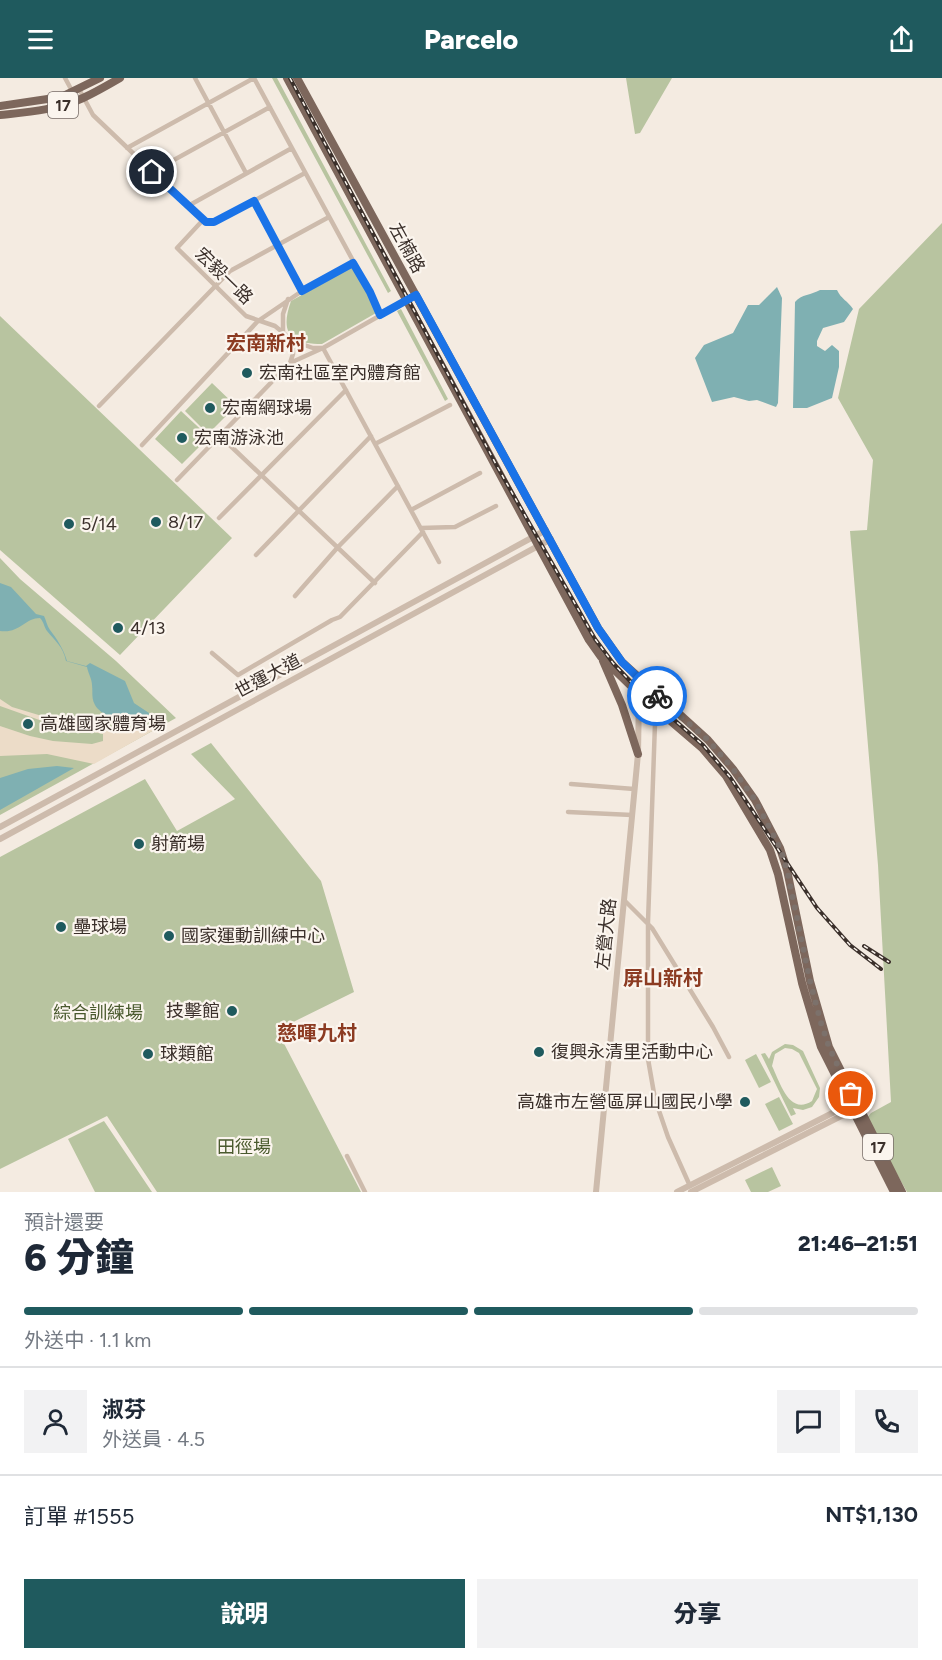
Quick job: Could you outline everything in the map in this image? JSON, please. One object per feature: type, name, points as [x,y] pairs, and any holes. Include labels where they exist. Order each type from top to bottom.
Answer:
[{"type":"main road","name":"17","points":[[0,106],[78,95],[100,78]]},
{"type":"main road","name":"17","points":[[0,115],[51,108],[120,78]]},
{"type":"main road","name":"左楠路","points":[[286,78],[589,640],[602,657]]},
{"type":"main road","name":"左楠路","points":[[297,78],[598,628],[622,662],[638,679]]},
{"type":"main road","name":"17","points":[[602,657],[639,694],[702,748],[726,776],[770,850],[778,874],[802,983],[821,1047],[902,1192]]},
{"type":"main road","points":[[602,657],[622,705],[638,754]]},
{"type":"main road","name":"17","points":[[638,679],[708,740],[733,769],[755,800],[780,848],[821,1023],[853,1106],[894,1192]]},
{"type":"street","name":"宏毅一路","points":[[65,78],[93,115],[203,220],[177,248],[243,314],[275,326],[293,341]]},
{"type":"street","points":[[195,78],[246,173]]},
{"type":"street","points":[[127,148],[254,78],[370,292],[380,315]]},
{"type":"street","points":[[152,172],[270,107]]},
{"type":"street","points":[[188,206],[292,148]]},
{"type":"street","points":[[203,220],[214,222],[305,173]]},
{"type":"street","points":[[254,201],[302,291]]},
{"type":"street","points":[[99,406],[233,269],[329,217]]},
{"type":"street","points":[[142,445],[258,321],[288,299],[353,263]]},
{"type":"street","points":[[177,480],[290,363],[323,348],[416,295]]},
{"type":"street","points":[[283,331],[283,314],[288,299]]},
{"type":"street","points":[[290,363],[293,341],[313,348],[323,348]]},
{"type":"street","points":[[323,348],[440,562]]},
{"type":"street","points":[[219,518],[346,390]]},
{"type":"street","points":[[375,444],[450,405]]},
{"type":"street","points":[[219,435],[375,583]]},
{"type":"street","points":[[256,555],[371,436]]},
{"type":"street","points":[[411,510],[480,473]]},
{"type":"street","points":[[295,596],[338,547],[398,486]]},
{"type":"street","points":[[212,653],[238,675],[340,617],[375,583],[422,530],[455,527],[496,506]]},
{"type":"street","name":"世運大道","points":[[0,827],[546,530]]},
{"type":"street","name":"世運大道","points":[[0,838],[551,539]]},
{"type":"street","name":"左營大路","points":[[596,1192],[638,754],[638,679]]},
{"type":"street","points":[[656,695],[648,922],[648,1059],[652,1091],[668,1137],[691,1190]]},
{"type":"street","points":[[571,784],[634,789]]},
{"type":"street","points":[[568,812],[632,815]]},
{"type":"street","points":[[624,900],[648,922],[729,1058]]},
{"type":"street","points":[[677,1192],[691,1190],[853,1106]]},
{"type":"street","points":[[347,1156],[365,1192]]},
{"type":"green space","points":[[272,78],[277,78],[391,291],[388,293]]},
{"type":"green space","points":[[626,78],[672,78],[640,133],[635,134]]},
{"type":"green space","points":[[942,223],[942,1192],[907,1192],[866,1119],[871,1113],[891,1102],[878,865],[850,531],[867,530],[873,460],[838,398],[859,309]]},
{"type":"green space","points":[[352,267],[367,291],[376,313],[322,344],[295,339],[287,328],[291,301]]},
{"type":"green space","points":[[401,309],[448,399],[445,401],[397,311]]},
{"type":"green space","points":[[0,316],[232,538],[120,655],[0,550]]},
{"type":"green space","name":"宏南網球場","points":[[212,383],[236,406],[208,434],[185,411]]},
{"type":"green space","name":"宏南游泳池","points":[[181,411],[209,437],[182,464],[155,439]]},
{"type":"green space","points":[[0,558],[20,579],[116,661],[176,718],[0,815]]},
{"type":"green space","name":"國家運動訓練中心","points":[[211,743],[321,881],[354,992],[277,1030],[361,1192],[157,1192],[107,1116],[0,1169],[0,857],[145,779],[177,831],[235,799],[191,754]]},
{"type":"green space","points":[[785,1044],[793,1045],[803,1051],[820,1088],[819,1097],[812,1107],[803,1110],[793,1108],[796,1114],[791,1116],[761,1054],[765,1053],[769,1059],[772,1052]],"holes":[[[785,1048],[799,1053],[817,1089],[812,1101],[804,1104],[791,1101],[772,1066],[775,1054]]]},
{"type":"green space","points":[[756,1054],[771,1082],[759,1088],[745,1060]]},
{"type":"green space","points":[[779,1097],[793,1124],[779,1131],[765,1104]]},
{"type":"green space","points":[[104,1121],[152,1192],[95,1192],[68,1139]]},
{"type":"green space","points":[[772,1167],[781,1186],[768,1192],[751,1192],[745,1180]]},
{"type":"shaded area","points":[[0,699],[12,707],[75,723],[118,728],[161,726],[94,764],[47,754],[0,756],[0,726],[53,741],[92,744],[103,741],[103,734],[45,722],[0,706]]},
{"type":"water","points":[[777,287],[782,298],[776,407],[757,400],[749,401],[734,397],[712,402],[695,358],[704,345],[733,333],[748,305],[759,305]]},
{"type":"water","points":[[820,290],[837,290],[853,309],[844,322],[823,328],[817,341],[817,346],[825,351],[832,345],[839,351],[839,367],[832,398],[807,408],[793,408],[795,302],[800,297]]},
{"type":"water","points":[[0,583],[11,587],[36,614],[44,616],[64,655],[40,618],[30,620],[7,631],[0,631]]},
{"type":"water","points":[[65,656],[67,661],[86,666],[90,663],[125,681],[134,703],[149,713],[148,719],[127,721],[105,714],[95,705],[87,667],[66,661]]},
{"type":"water","points":[[57,766],[74,768],[0,810],[0,778],[28,769]]},
{"type":"railway","points":[[290,78],[498,468],[595,639],[631,682],[703,745],[730,777],[817,908],[850,945],[881,969]]},
{"type":"railway","points":[[864,946],[889,962]]},
{"type":"way so far","points":[[657,696],[708,740],[733,769],[755,800],[780,848],[821,1023],[829,1047],[851,1094]]},
{"type":"place","name":"宏南社區室內體育館","points":[[247,373]]},
{"type":"place","name":"宏南網球場","points":[[210,408]]},
{"type":"place","name":"宏南游泳池","points":[[182,438]]},
{"type":"place","name":"8/17","points":[[156,522]]},
{"type":"place","name":"5/14","points":[[69,524]]},
{"type":"place","name":"4/13","points":[[118,628]]},
{"type":"place","name":"高雄國家體育場","points":[[28,724]]},
{"type":"place","name":"射箭場","points":[[139,844]]},
{"type":"place","name":"壘球場","points":[[61,927]]},
{"type":"place","name":"國家運動訓練中心","points":[[169,936]]},
{"type":"place","name":"技擊館","points":[[232,1011]]},
{"type":"place","name":"復興永清里活動中心","points":[[539,1052]]},
{"type":"place","name":"球類館","points":[[148,1054]]},
{"type":"place","name":"高雄市左營區屏山國民小學","points":[[745,1102]]},
{"type":"district","name":"宏南新村","points":[[266,343]]},
{"type":"district","name":"屏山新村","points":[[663,978]]},
{"type":"district","name":"慈暉九村","points":[[317,1033]]},
{"type":"route","points":[[152,172],[206,222],[214,222],[254,201],[302,291],[353,263],[380,315],[416,295],[598,628],[622,662],[657,696]]},
{"type":"park label","name":"綜合訓練場","points":[[98,1013]]},
{"type":"park label","name":"田徑場","points":[[244,1147]]}]
